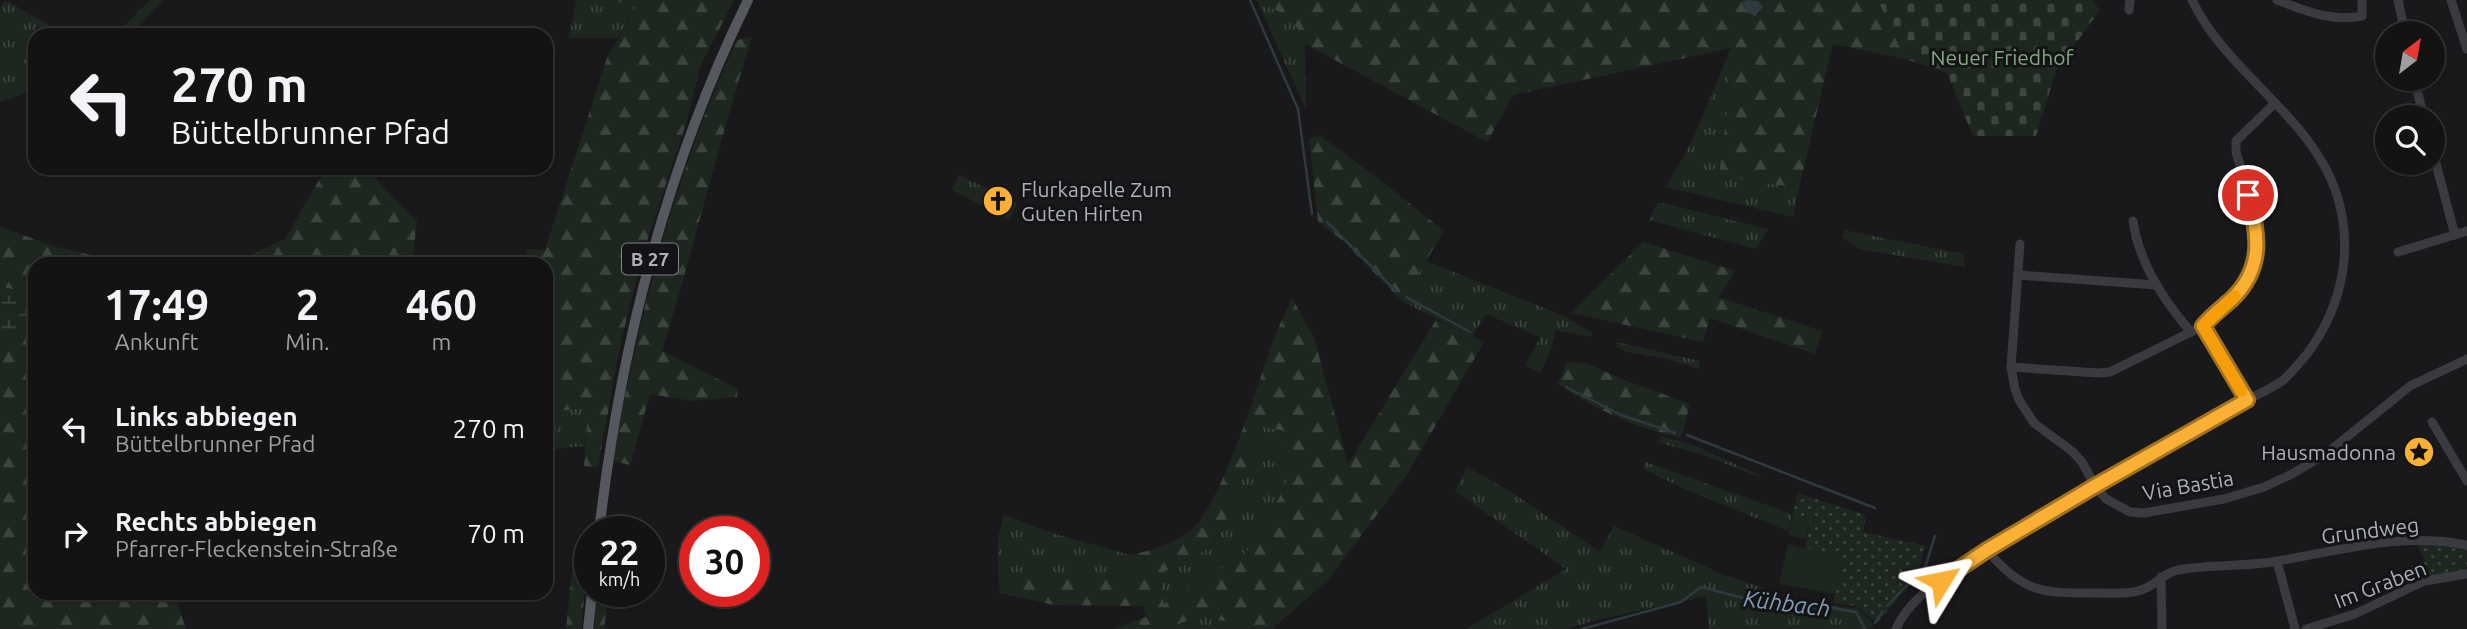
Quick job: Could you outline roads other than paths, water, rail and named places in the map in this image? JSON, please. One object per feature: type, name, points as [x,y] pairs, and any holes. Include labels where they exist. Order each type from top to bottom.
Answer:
[{"type":"main road","name":"B 27","points":[[601,516],[629,343],[652,251],[680,163],[708,90],[748,0]]},
{"type":"main road","points":[[588,629],[591,607]]},
{"type":"street","points":[[1896,629],[1909,608],[1926,592],[1987,550],[2284,380],[2318,340],[2332,313],[2344,265],[2346,243],[2341,209],[2327,170],[2301,132],[2219,44],[2192,0]]},
{"type":"street","points":[[2277,0],[2327,18],[2345,19],[2362,16],[2362,0]]},
{"type":"street","points":[[2398,0],[2402,21]]},
{"type":"street","points":[[2451,0],[2467,49]]},
{"type":"street","points":[[2011,368],[2110,372],[2203,326],[2233,298],[2252,270],[2258,240],[2254,216],[2235,152],[2236,141],[2275,103]]},
{"type":"street","points":[[2439,175],[2455,235]]},
{"type":"street","points":[[2133,221],[2140,250],[2157,285],[2191,332]]},
{"type":"street","points":[[2398,252],[2467,232]]},
{"type":"street","name":"Via Bastia","points":[[2020,244],[2011,368],[2019,400],[2034,423],[2081,461],[2106,499],[2130,512],[2144,513],[2224,499],[2264,487],[2327,453],[2410,386],[2467,359]]},
{"type":"street","points":[[2018,275],[2157,285]]},
{"type":"street","points":[[2203,326],[2247,400]]},
{"type":"street","points":[[2432,422],[2467,481]]},
{"type":"street","name":"Grundweg","points":[[1987,550],[2016,580],[2044,592],[2131,593],[2147,588],[2161,577],[2182,569],[2277,561],[2367,544],[2413,539],[2442,540],[2467,545]]},
{"type":"street","points":[[2277,561],[2295,629]]},
{"type":"street","name":"Im Graben","points":[[2306,629],[2355,614],[2411,586],[2467,574]]},
{"type":"street","points":[[2161,577],[2162,629]]},
{"type":"waterway","points":[[1250,0],[1298,109],[1312,214]]},
{"type":"waterway","points":[[1327,222],[1396,291]]},
{"type":"waterway","points":[[1406,297],[1470,332]]},
{"type":"waterway","points":[[1566,387],[1621,415],[1675,433]]},
{"type":"waterway","points":[[1687,435],[1875,508]]},
{"type":"waterway","points":[[1922,577],[1935,536]]},
{"type":"waterway","points":[[1887,606],[1909,583]]},
{"type":"waterway","name":"Kühbach","points":[[1582,629],[1681,602],[1701,587],[1762,603],[1804,603],[1856,612],[1865,629]]},
{"type":"waterway","points":[[1875,623],[1883,611]]},
{"type":"place","name":"Flurkapelle Zum Guten Hirten","points":[[998,201]]},
{"type":"place","name":"Hausmadonna","points":[[2419,452]]},
{"type":"park label","name":"Neuer Friedhof","points":[[2002,57]]}]
